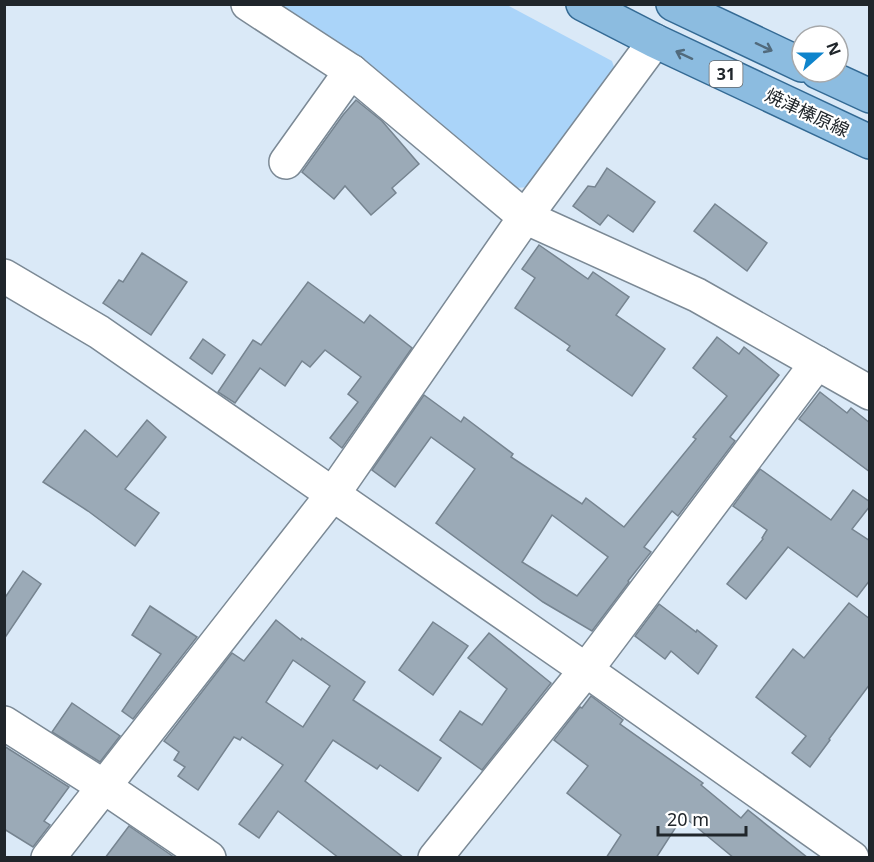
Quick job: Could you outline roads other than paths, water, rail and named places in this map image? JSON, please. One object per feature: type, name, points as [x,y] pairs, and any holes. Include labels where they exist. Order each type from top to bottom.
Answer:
[{"type":"main road","name":"焼津榛原線","points":[[583,4],[655,41],[870,142]]},
{"type":"main road","name":"31","points":[[680,6],[790,59]]},
{"type":"main road","points":[[844,84],[870,96]]},
{"type":"street","points":[[248,4],[351,71],[525,217],[697,295],[870,393]]},
{"type":"street","points":[[48,858],[333,494],[525,217],[655,41]]},
{"type":"street","points":[[286,162],[351,71]]},
{"type":"street","points":[[4,276],[99,332],[852,858]]},
{"type":"street","points":[[435,858],[585,670],[817,363]]},
{"type":"street","points":[[4,723],[103,786],[209,858]]}]
